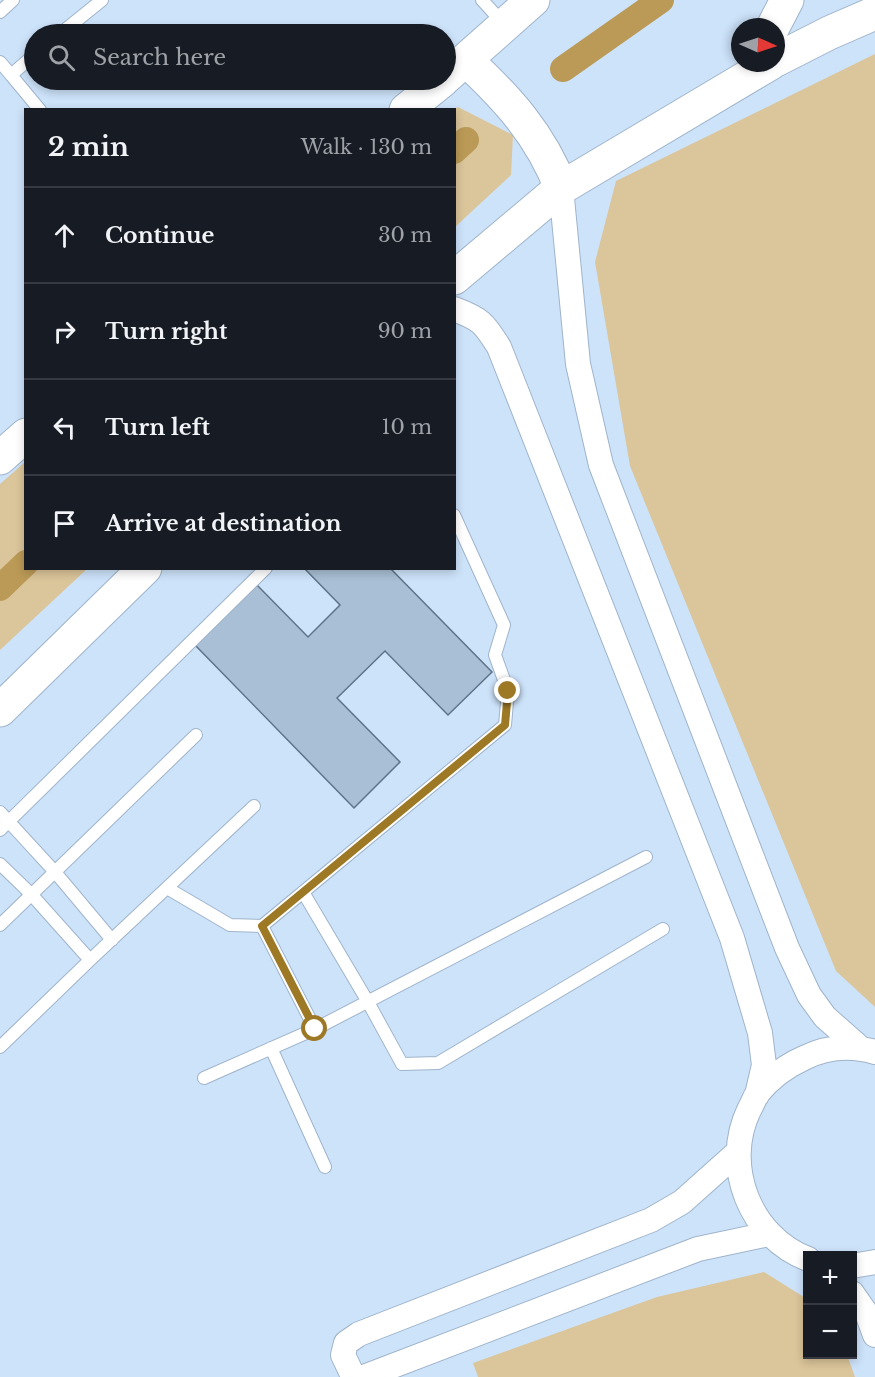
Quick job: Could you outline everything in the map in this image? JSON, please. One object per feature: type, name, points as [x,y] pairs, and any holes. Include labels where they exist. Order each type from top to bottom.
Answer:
[{"type":"main road","points":[[456,68],[532,0]]},
{"type":"main road","points":[[778,18],[787,0]]},
{"type":"main road","points":[[785,54],[875,14]]},
{"type":"main road","points":[[456,276],[561,188],[752,72]]},
{"type":"main road","points":[[456,74],[518,112],[539,144],[561,188]]},
{"type":"main road","points":[[408,108],[430,90]]},
{"type":"main road","points":[[0,458],[24,437]]},
{"type":"main road","points":[[0,710],[143,570]]},
{"type":"street","points":[[561,188],[578,363],[601,465],[787,948],[814,1003],[825,1017],[867,1049]]},
{"type":"street","points":[[456,310],[471,315],[486,326],[499,347],[732,938],[760,1033],[764,1065],[757,1095],[744,1122],[738,1152],[740,1182],[751,1210],[769,1234],[795,1254],[803,1257]]},
{"type":"street","points":[[757,1095],[785,1067],[820,1050],[867,1049]]},
{"type":"street","points":[[358,1377],[352,1374],[343,1355],[346,1343],[359,1334],[651,1220],[682,1202],[738,1152]]},
{"type":"street","points":[[364,1377],[698,1249],[769,1234]]},
{"type":"street","points":[[857,1265],[875,1262]]},
{"type":"street","points":[[857,1300],[868,1316],[875,1335]]},
{"type":"lane","points":[[0,12],[13,0]]},
{"type":"lane","points":[[72,24],[102,0]]},
{"type":"lane","points":[[482,0],[505,25]]},
{"type":"lane","points":[[0,62],[38,108]]},
{"type":"lane","points":[[11,75],[24,64]]},
{"type":"lane","points":[[167,888],[230,925],[262,926],[505,725],[508,691],[495,655],[504,625],[456,519]]},
{"type":"lane","points":[[112,940],[55,872],[3,821],[264,570]]},
{"type":"lane","points":[[0,925],[196,735]]},
{"type":"lane","points":[[0,1047],[254,806]]},
{"type":"lane","points":[[204,1078],[315,1029],[646,857]]},
{"type":"lane","points":[[0,864],[31,894],[90,960]]},
{"type":"lane","points":[[303,892],[402,1064],[438,1063],[663,929]]},
{"type":"lane","points":[[262,926],[315,1029]]},
{"type":"lane","points":[[271,1048],[325,1167]]},
{"type":"shaded area","points":[[875,54],[875,1007],[836,971],[630,466],[595,262],[616,181]]},
{"type":"shaded area","points":[[458,107],[513,135],[511,175],[456,226],[456,108]]},
{"type":"shaded area","points":[[24,463],[24,570],[86,570],[0,650],[0,484]]},
{"type":"shaded area","points":[[764,1272],[803,1296],[803,1359],[848,1359],[855,1377],[478,1377],[473,1363],[657,1297]]},
{"type":"building","points":[[306,570],[392,570],[492,672],[448,715],[385,651],[337,698],[400,762],[354,808],[195,645],[257,585],[308,637],[340,605]]},
{"type":"waterway","points":[[563,69],[661,0]]},
{"type":"waterway","points":[[456,149],[466,140]]},
{"type":"waterway","points":[[0,588],[24,565]]},
{"type":"route","points":[[315,1029],[262,926],[505,725],[508,691]]}]
